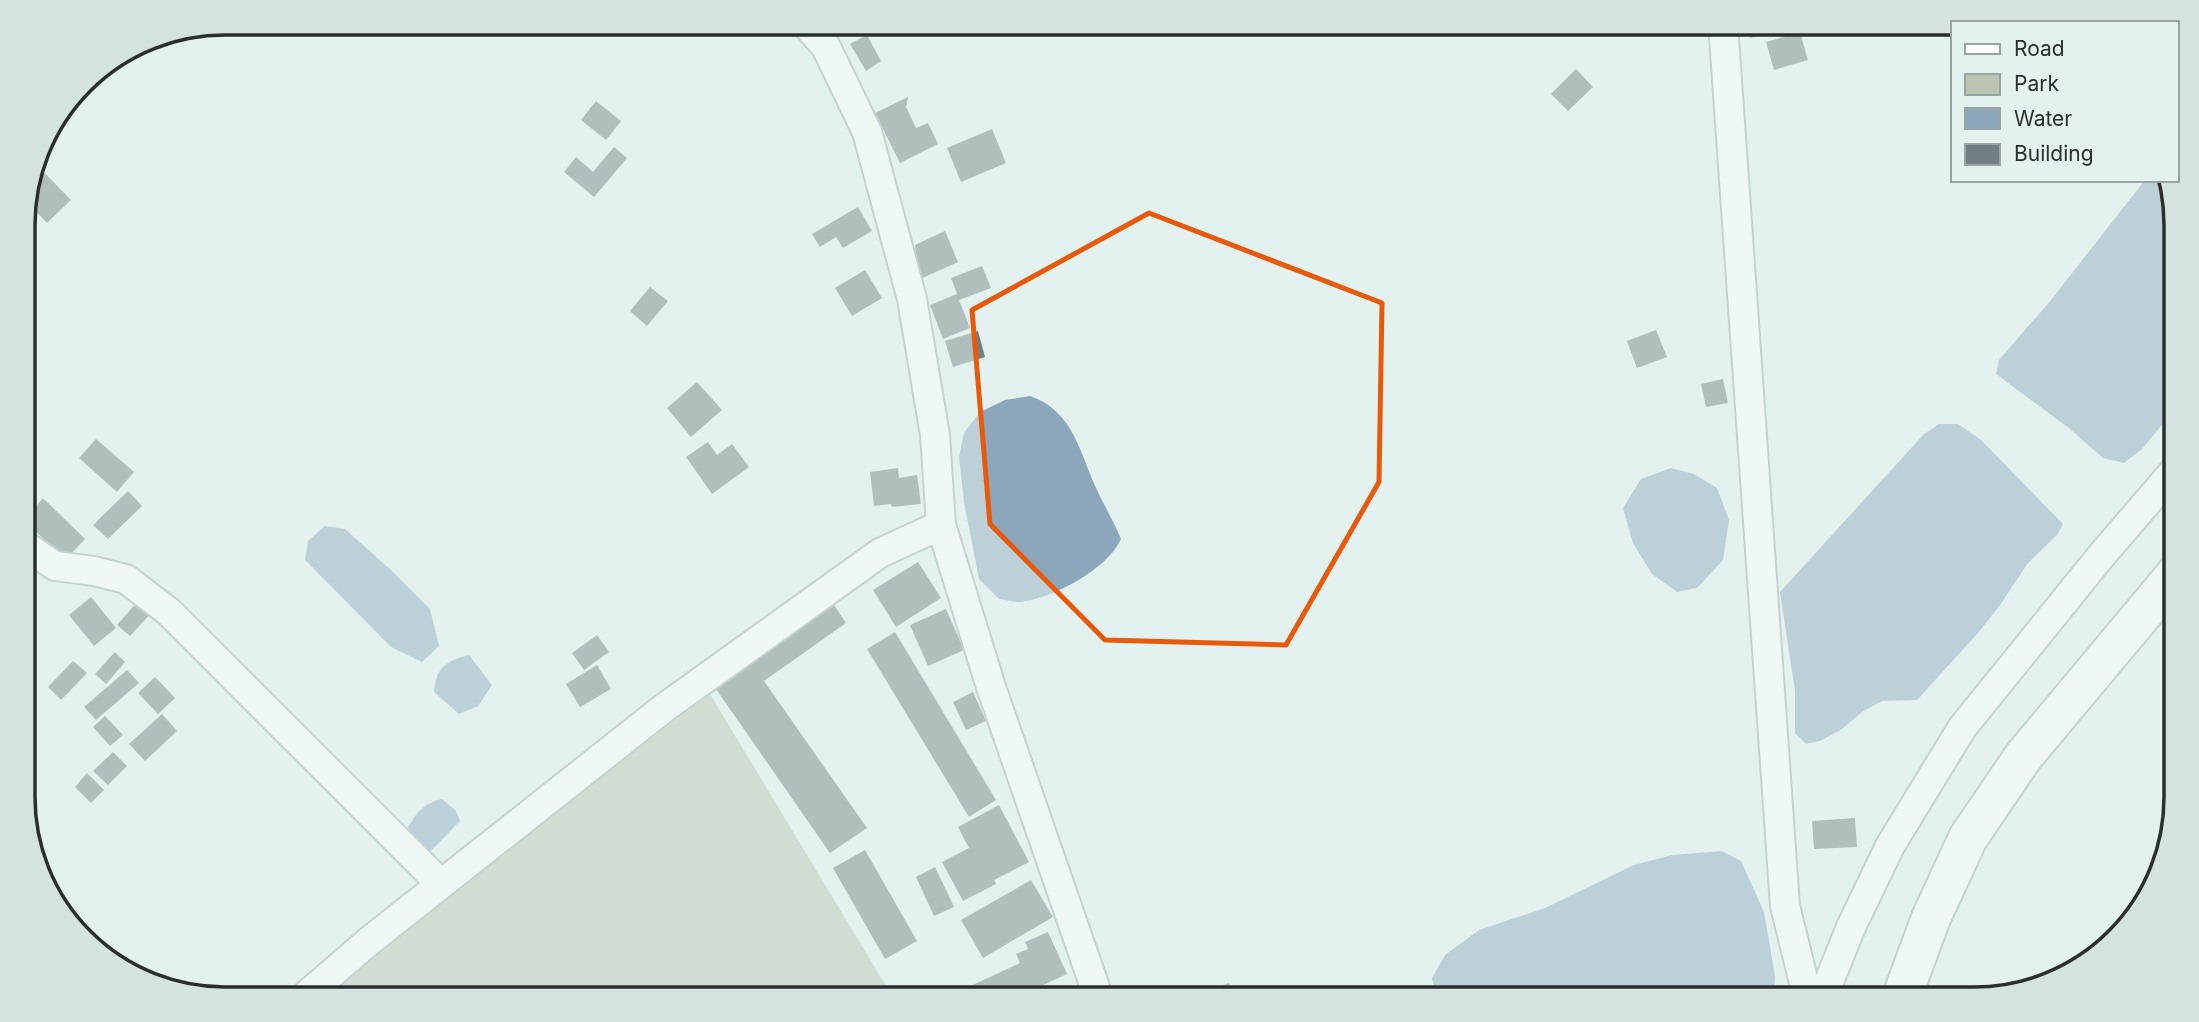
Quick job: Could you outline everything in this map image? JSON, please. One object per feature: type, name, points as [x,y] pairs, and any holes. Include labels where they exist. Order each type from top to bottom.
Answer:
[{"type":"main road","points":[[1906,987],[1931,918],[1968,838],[2023,757],[2164,588]]},
{"type":"street","points":[[816,35],[826,47],[867,132],[912,299],[934,435],[941,525],[990,687],[1095,987]]},
{"type":"street","points":[[1724,35],[1785,906],[1805,987]]},
{"type":"street","points":[[1827,987],[1851,927],[1890,846],[1962,729],[2101,556],[2164,483]]},
{"type":"street","points":[[316,987],[368,942],[675,700],[880,553],[941,525]]},
{"type":"street","points":[[35,552],[55,566],[94,571],[126,579],[169,612],[441,884]]},
{"type":"highlighted area","points":[[1149,213],[1382,303],[1379,482],[1286,645],[1105,640],[990,524],[972,310]]},
{"type":"green space","points":[[710,694],[887,987],[336,987],[555,810]]},
{"type":"water","points":[[2143,182],[2159,182],[2164,225],[2164,422],[2142,449],[2124,463],[2103,458],[2070,429],[1996,374],[1999,360],[2051,300]]},
{"type":"water","points":[[1030,396],[1057,412],[1074,435],[1121,539],[1104,561],[1078,580],[1048,595],[1018,602],[999,599],[979,579],[964,502],[959,457],[964,433],[980,412],[1005,400]]},
{"type":"water","points":[[1939,424],[1958,424],[1981,440],[2063,524],[2057,535],[2028,563],[1978,633],[1917,700],[1882,701],[1862,712],[1842,729],[1820,741],[1806,744],[1795,733],[1795,691],[1780,592],[1924,434]]},
{"type":"water","points":[[1671,468],[1694,474],[1717,488],[1729,520],[1723,560],[1697,588],[1677,592],[1652,574],[1633,543],[1623,508],[1641,479]]},
{"type":"water","points":[[325,526],[345,529],[430,609],[439,646],[422,662],[391,647],[305,560],[308,541]]},
{"type":"water","points":[[469,655],[492,685],[478,706],[459,714],[434,692],[435,683],[444,666]]},
{"type":"water","points":[[442,799],[456,811],[460,821],[430,852],[419,844],[408,827],[422,809]]},
{"type":"water","points":[[1722,851],[1741,861],[1764,912],[1775,987],[1434,987],[1432,978],[1445,955],[1479,930],[1545,908],[1634,865],[1672,855]]},
{"type":"building","points":[[867,35],[881,61],[866,71],[850,44]]},
{"type":"building","points":[[1790,35],[1801,35],[1808,60],[1774,70],[1766,42]]},
{"type":"building","points":[[1576,69],[1593,87],[1568,111],[1551,94]]},
{"type":"building","points":[[908,97],[906,107],[916,128],[928,123],[938,144],[900,163],[875,113]]},
{"type":"building","points":[[596,101],[621,121],[606,140],[581,120]]},
{"type":"building","points":[[992,129],[1006,163],[961,182],[947,148]]},
{"type":"building","points":[[614,147],[627,158],[594,197],[564,172],[576,157],[593,172]]},
{"type":"building","points":[[43,171],[71,200],[47,223],[35,211]]},
{"type":"building","points":[[858,207],[872,231],[843,248],[836,237],[820,247],[812,234]]},
{"type":"building","points":[[945,231],[958,262],[918,280],[915,245]]},
{"type":"building","points":[[982,266],[991,288],[959,300],[970,328],[943,339],[930,305],[957,294],[951,278]]},
{"type":"building","points":[[865,270],[882,298],[852,316],[835,288]]},
{"type":"building","points":[[650,287],[668,301],[647,326],[630,311]]},
{"type":"building","points":[[1656,330],[1667,357],[1637,368],[1627,341]]},
{"type":"building","points":[[978,331],[985,357],[953,367],[945,341]]},
{"type":"building","points":[[1723,379],[1728,403],[1706,407],[1701,384]]},
{"type":"building","points":[[697,382],[722,410],[691,437],[667,408]]},
{"type":"building","points":[[96,439],[134,472],[117,492],[79,458]]},
{"type":"building","points":[[708,442],[717,455],[732,444],[749,467],[712,494],[686,457]]},
{"type":"building","points":[[898,468],[899,478],[917,475],[921,504],[874,506],[870,472]]},
{"type":"building","points":[[128,491],[142,506],[108,539],[93,525]]},
{"type":"building","points":[[43,498],[85,539],[65,560],[35,531],[35,507]]},
{"type":"building","points":[[918,562],[941,598],[896,627],[873,590]]},
{"type":"building","points":[[828,596],[846,623],[764,681],[867,828],[830,853],[709,679]]},
{"type":"building","points":[[91,597],[116,628],[94,646],[69,615]]},
{"type":"building","points":[[138,601],[152,612],[130,636],[117,625]]},
{"type":"building","points":[[946,609],[964,650],[928,666],[910,625]]},
{"type":"building","points":[[895,632],[996,800],[969,817],[867,649]]},
{"type":"building","points":[[597,635],[609,652],[584,670],[572,653]]},
{"type":"building","points":[[115,652],[125,662],[106,684],[95,674]]},
{"type":"building","points":[[73,661],[87,673],[61,700],[48,687]]},
{"type":"building","points":[[597,665],[611,689],[580,707],[566,684]]},
{"type":"building","points":[[127,670],[139,683],[96,720],[84,707]]},
{"type":"building","points":[[155,677],[175,698],[158,714],[138,693]]},
{"type":"building","points":[[973,692],[986,721],[966,730],[953,702]]},
{"type":"building","points":[[162,714],[177,731],[145,761],[129,744]]},
{"type":"building","points":[[105,716],[123,735],[110,746],[93,727]]},
{"type":"building","points":[[113,752],[127,766],[108,785],[93,771]]},
{"type":"building","points":[[87,773],[104,790],[91,803],[75,787]]},
{"type":"building","points":[[999,805],[1029,862],[994,880],[996,884],[963,901],[942,862],[969,848],[958,827]]},
{"type":"building","points":[[1855,818],[1857,847],[1814,849],[1812,821]]},
{"type":"building","points":[[865,850],[917,941],[885,959],[833,868]]},
{"type":"building","points":[[935,867],[954,907],[934,916],[916,877]]},
{"type":"building","points":[[1031,880],[1053,917],[983,958],[961,920]]},
{"type":"building","points":[[1048,932],[1067,974],[1039,987],[968,987],[1020,963],[1016,954],[1028,949],[1025,942]]}]
